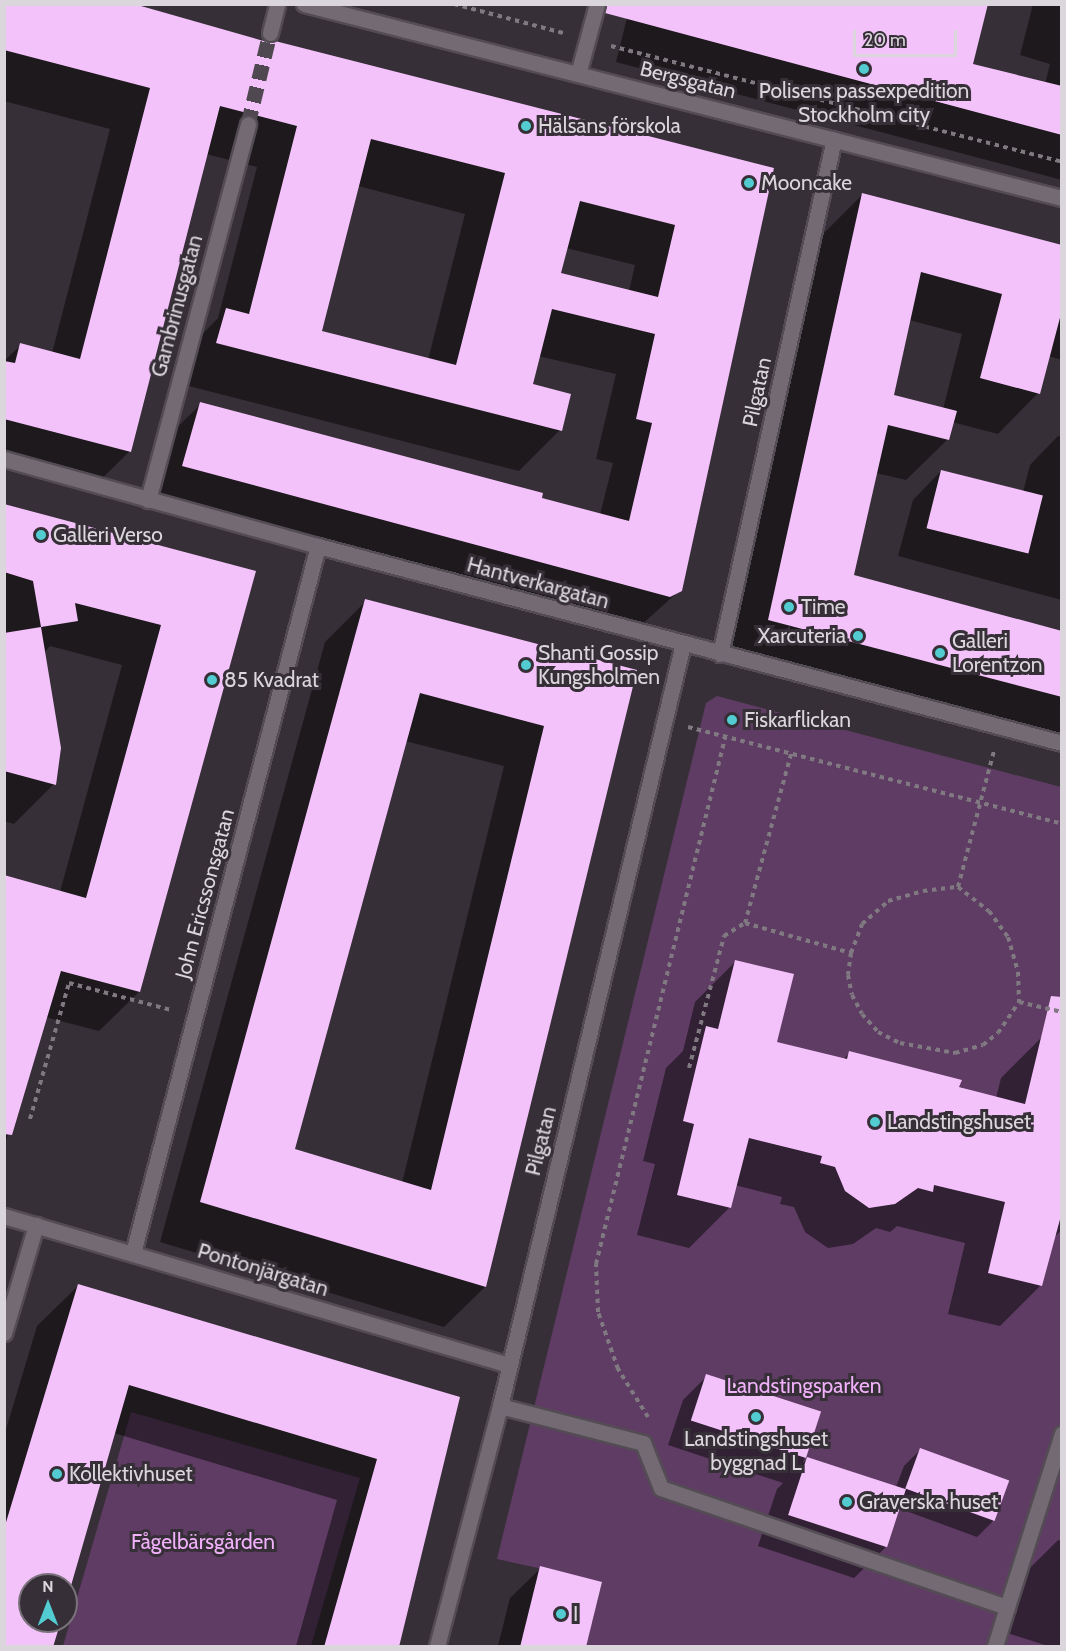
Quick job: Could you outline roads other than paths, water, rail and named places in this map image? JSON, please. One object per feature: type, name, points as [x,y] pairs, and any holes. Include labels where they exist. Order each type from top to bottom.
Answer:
[{"type":"street","points":[[270,33],[277,4]]},
{"type":"street","name":"Bergsgatan","points":[[304,4],[1062,198]]},
{"type":"street","points":[[578,74],[597,4]]},
{"type":"street","name":"Gambrinusgatan","points":[[148,500],[248,124]]},
{"type":"street","name":"Pilgatan","points":[[720,654],[834,139]]},
{"type":"street","name":"Hantverkargatan","points":[[4,459],[720,654],[1062,743]]},
{"type":"street","name":"John Ericssonsgatan","points":[[133,1253],[318,546]]},
{"type":"street","name":"Pilgatan","points":[[437,1647],[500,1406],[683,644]]},
{"type":"street","name":"Pontonjärgatan","points":[[4,1215],[509,1365]]},
{"type":"street","points":[[4,1333],[36,1225]]},
{"type":"street","points":[[500,1406],[643,1443],[661,1488],[1007,1607]]},
{"type":"street","points":[[995,1647],[1062,1434]]},
{"type":"tunnel","points":[[248,124],[270,33]]},
{"type":"place","name":"Polisens passexpedition Stockholm city","points":[[864,69]]},
{"type":"place","name":"Hälsans förskola","points":[[526,126]]},
{"type":"place","name":"Mooncake","points":[[749,183]]},
{"type":"place","name":"Galleri Verso","points":[[41,535]]},
{"type":"place","name":"Time","points":[[789,607]]},
{"type":"place","name":"Xarcuteria","points":[[858,636]]},
{"type":"place","name":"Galleri Lorentzon","points":[[940,653]]},
{"type":"place","name":"Shanti Gossip Kungsholmen","points":[[526,665]]},
{"type":"place","name":"85 Kvadrat","points":[[212,680]]},
{"type":"place","name":"Fiskarflickan","points":[[732,720]]},
{"type":"place","name":"Landstingshuset","points":[[875,1122]]},
{"type":"place","name":"Landstingshuset byggnad L","points":[[756,1417]]},
{"type":"place","name":"Kollektivhuset","points":[[57,1474]]},
{"type":"place","name":"Graverska huset","points":[[847,1502]]},
{"type":"place","name":"I","points":[[561,1614]]},
{"type":"park label","name":"Landstingsparken","points":[[804,1386]]},
{"type":"park label","name":"Fågelbärsgården","points":[[203,1542]]}]
